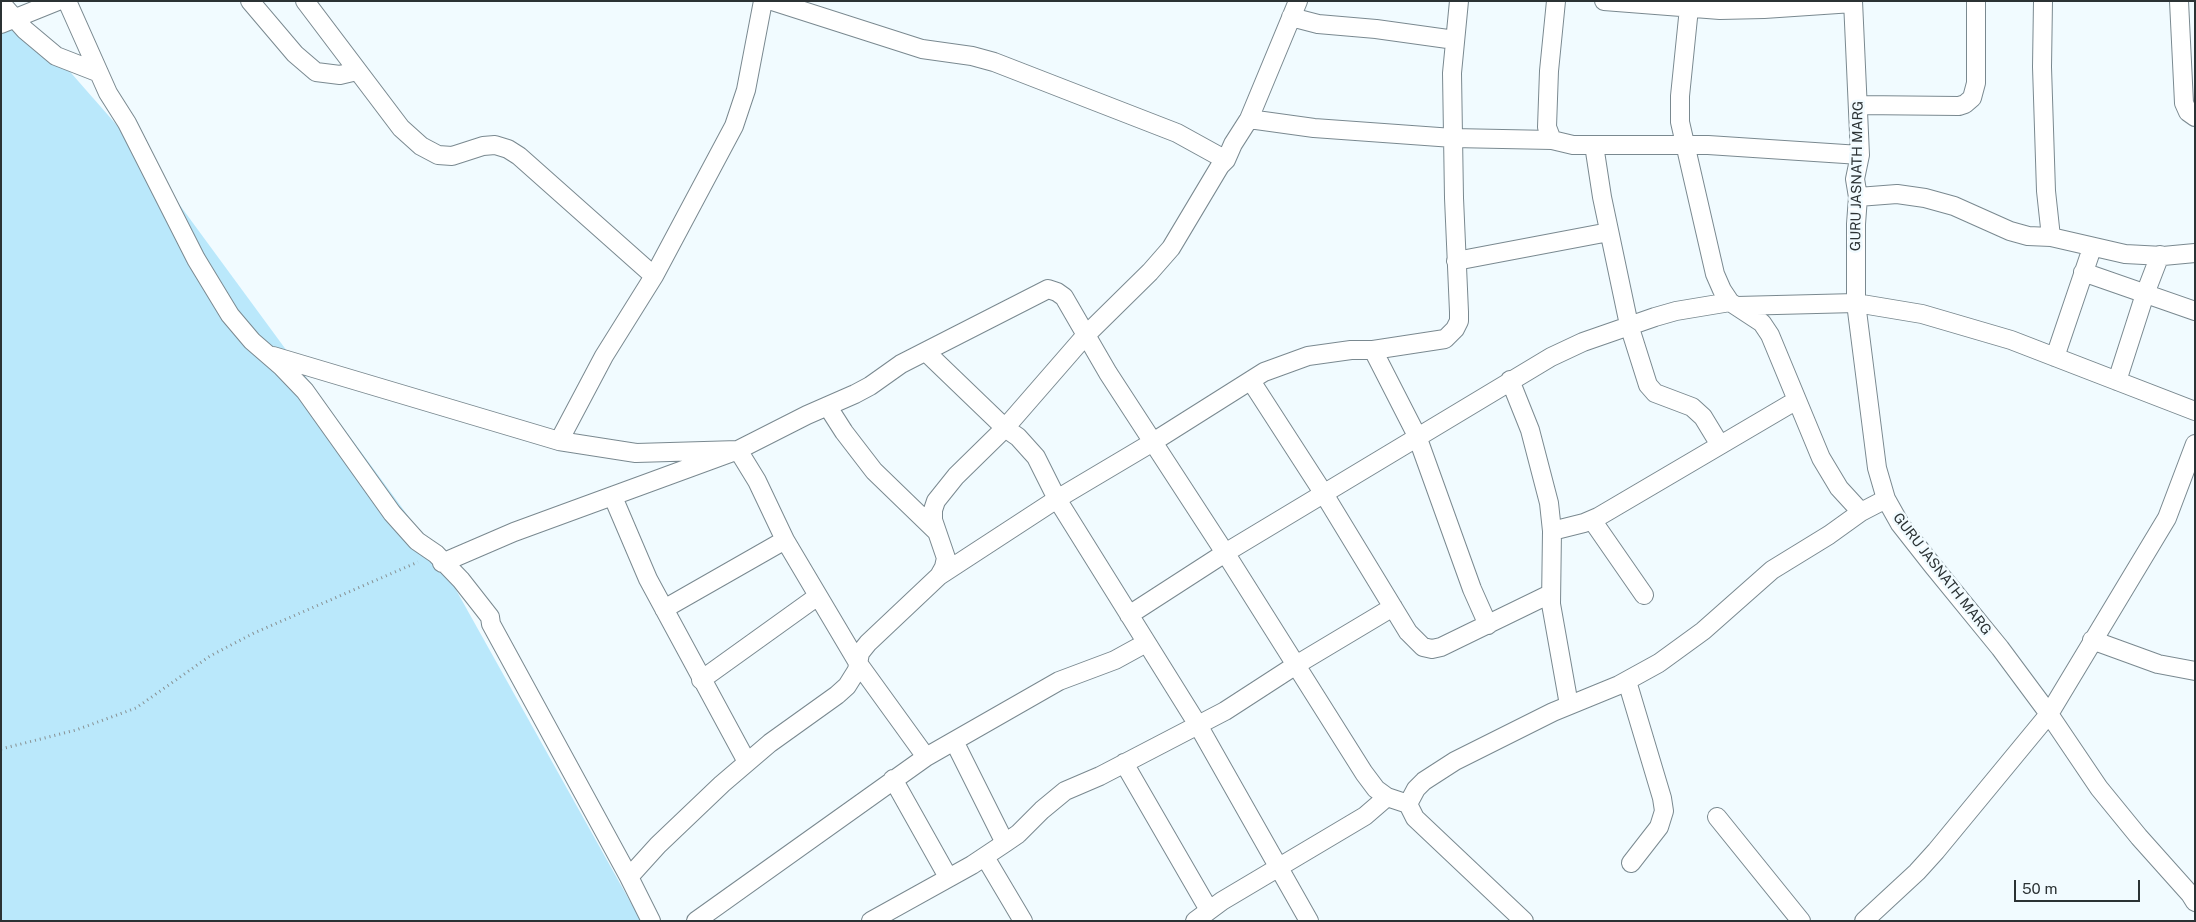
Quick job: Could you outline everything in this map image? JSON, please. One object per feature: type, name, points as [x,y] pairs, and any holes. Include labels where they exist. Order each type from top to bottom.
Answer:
[{"type":"street","points":[[8,21],[58,1]]},
{"type":"street","points":[[67,1],[97,72],[127,123],[196,258],[230,315],[265,354],[282,367],[305,392],[404,528],[461,580],[490,617],[491,624],[651,921]]},
{"type":"street","points":[[250,1],[295,54],[316,72],[340,75],[358,71]]},
{"type":"street","points":[[305,1],[401,128],[421,146],[438,155],[452,156],[483,146],[508,149],[519,156],[654,276]]},
{"type":"street","points":[[559,441],[604,356],[654,276],[734,126],[746,90],[763,1]]},
{"type":"street","points":[[772,1],[922,49],[972,56],[994,62],[1177,133],[1226,160]]},
{"type":"street","points":[[629,877],[664,839],[747,762],[770,743],[837,695],[851,681],[860,653],[868,643],[939,576],[1057,499],[1153,442],[1264,372],[1308,356],[1351,350],[1373,350],[1444,339],[1456,329],[1459,322],[1459,312],[1456,261],[1452,73],[1459,1]]},
{"type":"street","points":[[1552,140],[1547,127],[1549,71],[1556,1]]},
{"type":"street","points":[[1604,1],[1689,8],[1757,9],[1853,2]]},
{"type":"street","points":[[1858,105],[1959,106],[1972,98],[1976,83],[1976,1]]},
{"type":"street","points":[[2043,1],[2042,67],[2046,191],[2051,237]]},
{"type":"street","points":[[2179,1],[2184,104],[2188,112],[2195,117]]},
{"type":"street","name":"GURU JASNATH MARG","points":[[1853,2],[1860,155],[1855,179],[1858,197],[1856,303],[1877,468],[1886,499],[1900,524],[2000,648],[2049,714],[2098,788],[2195,902]]},
{"type":"street","points":[[1,3],[8,21],[42,46],[56,56],[97,72]]},
{"type":"street","points":[[1689,8],[1680,96],[1680,122],[1715,274],[1722,290],[1734,304],[1762,324],[1780,355],[1797,400],[1826,466],[1839,488],[1861,512]]},
{"type":"street","points":[[939,576],[946,558],[933,520],[933,510],[936,501],[956,476],[1005,428],[1085,336],[1162,260],[1179,236],[1220,166],[1226,160],[1233,144],[1249,119],[1295,9],[1318,24],[1376,29],[1455,40]]},
{"type":"street","points":[[1249,119],[1314,128],[1453,138],[1552,140],[1573,145],[1717,146],[1860,155]]},
{"type":"street","points":[[1594,145],[1608,232],[1629,325],[1648,385],[1656,393],[1692,407],[1703,417],[1720,445]]},
{"type":"street","points":[[1858,197],[1897,194],[1925,198],[1954,206],[2010,231],[2028,236],[2051,237],[2092,248],[2125,254],[2160,256],[2195,252]]},
{"type":"street","points":[[1456,261],[1608,232]]},
{"type":"street","points":[[2055,357],[2092,248]]},
{"type":"street","points":[[2117,381],[2145,294],[2160,256]]},
{"type":"street","points":[[2083,272],[2195,311]]},
{"type":"street","points":[[439,559],[738,450],[870,386],[901,364],[1048,289],[1057,292],[1064,297],[1085,336],[1364,773],[1376,789],[1387,797],[1408,804],[1416,818],[1429,832],[1524,921]]},
{"type":"street","points":[[1129,615],[1225,553],[1510,380],[1564,350],[1629,325],[1676,311],[1734,304],[1856,303],[1948,320],[2011,340],[2195,411]]},
{"type":"street","points":[[1373,350],[1418,436],[1472,589],[1488,625]]},
{"type":"street","points":[[926,352],[1005,428],[1018,436],[1036,457],[1057,499],[1198,725],[1309,921]]},
{"type":"street","points":[[265,354],[559,441],[636,453],[738,450]]},
{"type":"street","points":[[1251,380],[1414,640],[1423,647],[1432,649],[1488,625],[1550,594]]},
{"type":"street","points":[[1510,380],[1530,430],[1543,474],[1552,531],[1550,594],[1554,629],[1569,705]]},
{"type":"street","points":[[1552,531],[1592,520],[1627,502],[1797,400]]},
{"type":"street","points":[[828,407],[874,471],[936,531]]},
{"type":"street","points":[[1864,921],[1917,872],[1936,851],[2049,714],[2167,518],[2195,444]]},
{"type":"street","points":[[738,450],[757,481],[785,540],[858,663],[926,757]]},
{"type":"street","points":[[613,497],[648,579],[747,762]]},
{"type":"street","points":[[1408,804],[1416,790],[1439,771],[1485,746],[1569,705],[1627,681],[1659,663],[1703,631],[1772,570],[1829,535],[1861,512],[1886,499]]},
{"type":"street","points":[[1592,520],[1644,595]]},
{"type":"street","points":[[664,609],[785,540]]},
{"type":"street","points":[[701,680],[818,596]]},
{"type":"street","points":[[871,921],[1006,844],[1065,791],[1124,763],[1225,710],[1393,607]]},
{"type":"street","points":[[2092,640],[2158,664],[2195,671]]},
{"type":"street","points":[[696,921],[926,757],[1059,681],[1114,660],[1146,643]]},
{"type":"street","points":[[1627,681],[1662,798],[1664,811],[1659,827],[1631,863]]},
{"type":"street","points":[[954,741],[1006,844]]},
{"type":"street","points":[[1124,763],[1202,916],[1365,816],[1387,797]]},
{"type":"street","points":[[893,779],[948,877]]},
{"type":"street","points":[[1717,817],[1801,921]]},
{"type":"street","points":[[985,857],[1023,921]]},
{"type":"path","points":[[1,749],[76,730],[136,708],[210,656],[254,633],[439,559]]},
{"type":"shaded area","points":[[1,1],[8,1],[143,155],[436,554],[641,921],[1,921]]}]
